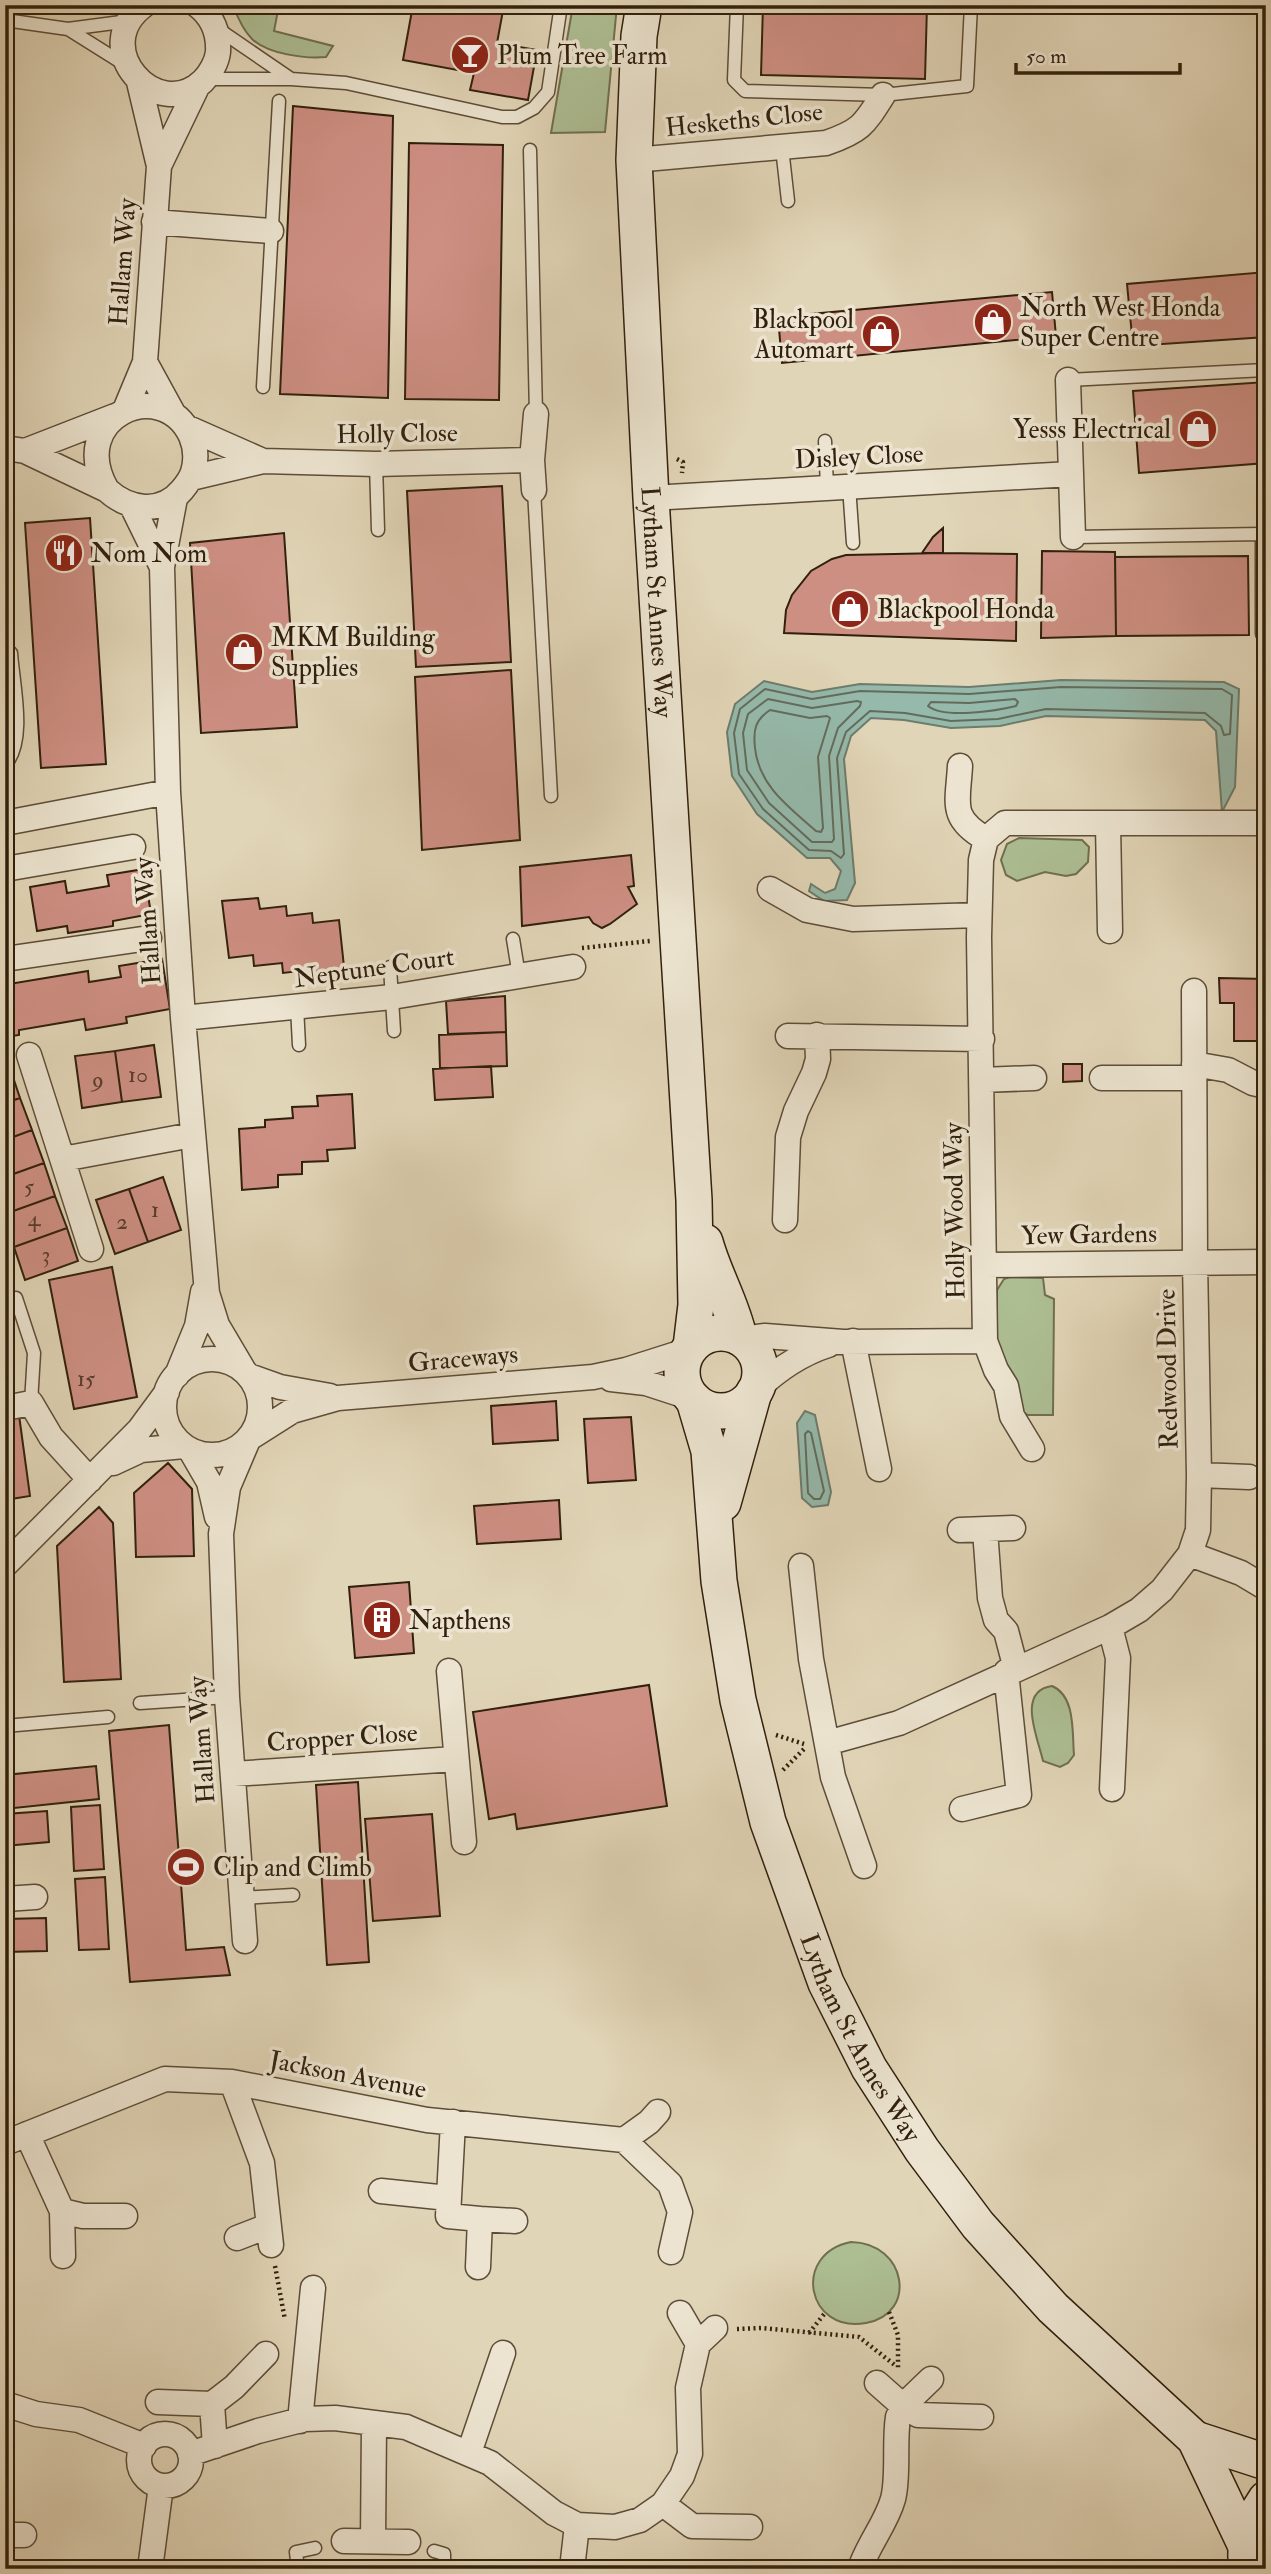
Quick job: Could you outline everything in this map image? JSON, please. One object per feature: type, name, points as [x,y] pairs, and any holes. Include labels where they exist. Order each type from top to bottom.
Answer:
[{"type":"main road","name":"Lytham St Annes Way","points":[[644,5],[639,36],[634,160],[651,498],[694,1200],[696,1305],[690,1349]]},
{"type":"main road","name":"Lytham St Annes Way","points":[[694,1200],[709,1256],[736,1320],[740,1338]]},
{"type":"main road","points":[[715,1333],[740,1338],[758,1359],[760,1375],[755,1391],[743,1404],[724,1411],[705,1408],[693,1399],[685,1387],[683,1363],[690,1349],[701,1338],[715,1333]]},
{"type":"main road","name":"Lytham St Annes Way","points":[[716,1536],[727,1487],[755,1391]]},
{"type":"main road","name":"Lytham St Annes Way","points":[[693,1399],[709,1451],[719,1581],[738,1700],[768,1822],[826,1983],[869,2068],[922,2150],[978,2225],[1053,2308],[1195,2440],[1246,2557]]},
{"type":"main road","name":"Lytham St Annes Way","points":[[1195,2440],[1266,2462]]},
{"type":"main road","points":[[1246,2557],[1256,2512],[1266,2499]]},
{"type":"street","name":"Hallam Way","points":[[120,413],[145,362],[159,166],[133,74],[123,52],[123,39],[136,13]]},
{"type":"street","name":"Hallam Way","points":[[159,166],[218,56],[218,37],[208,13]]},
{"type":"street","points":[[133,74],[157,92],[181,92],[202,82]]},
{"type":"street","name":"Heskeths Close","points":[[634,160],[826,143],[852,134],[863,125],[883,95]]},
{"type":"street","points":[[154,222],[271,231]]},
{"type":"street","name":"Hallam Way","points":[[145,362],[180,421]]},
{"type":"street","points":[[1068,380],[1073,537]]},
{"type":"street","points":[[15,450],[120,413],[145,406],[162,409],[180,421],[194,444],[196,462],[191,478],[175,498],[148,508],[132,506],[107,490],[98,475],[96,444],[104,428],[120,413]]},
{"type":"street","points":[[534,490],[536,414]]},
{"type":"street","name":"Holly Close","points":[[180,421],[263,461]]},
{"type":"street","points":[[15,450],[107,490]]},
{"type":"street","name":"Holly Close","points":[[191,478],[263,461],[376,464],[533,460]]},
{"type":"street","name":"Disley Close","points":[[651,498],[1071,474]]},
{"type":"street","name":"Hallam Way","points":[[175,498],[162,567],[168,792],[192,1135],[207,1293],[217,1325],[246,1373]]},
{"type":"street","name":"Hallam Way","points":[[132,506],[162,567]]},
{"type":"street","points":[[960,766],[957,803],[959,812],[969,829],[986,839],[1005,823],[1256,823]]},
{"type":"street","points":[[5,822],[168,792]]},
{"type":"street","points":[[1108,824],[1110,931]]},
{"type":"street","name":"Holly Wood Way","points":[[986,839],[981,860],[979,915],[985,1341],[996,1370],[1006,1386],[1012,1416],[1032,1449]]},
{"type":"street","points":[[5,869],[133,847]]},
{"type":"street","points":[[770,889],[807,910],[853,919],[979,915]]},
{"type":"street","points":[[5,959],[149,938]]},
{"type":"street","name":"Neptune Court","points":[[183,1018],[392,998],[573,967]]},
{"type":"street","name":"Yew Gardens","points":[[1194,991],[1195,1262]]},
{"type":"street","points":[[785,1220],[788,1136],[796,1111],[814,1073],[818,1059],[817,1035]]},
{"type":"street","points":[[788,1036],[982,1039]]},
{"type":"street","points":[[29,1055],[91,1249]]},
{"type":"street","points":[[1102,1078],[1228,1070],[1253,1083],[1266,1086]]},
{"type":"street","points":[[982,1080],[1034,1078]]},
{"type":"street","points":[[62,1159],[192,1135]]},
{"type":"street","name":"Redwood Drive","points":[[827,1743],[899,1723],[1070,1647],[1139,1610],[1162,1590],[1189,1554],[1198,1530],[1195,1262]]},
{"type":"street","name":"Yew Gardens","points":[[984,1265],[1266,1262]]},
{"type":"street","name":"Hallam Way","points":[[172,1383],[197,1326],[204,1270]]},
{"type":"street","points":[[740,1338],[765,1336],[848,1341],[985,1341]]},
{"type":"street","points":[[755,1391],[772,1375],[801,1356],[815,1349],[848,1341]]},
{"type":"street","points":[[848,1341],[879,1469]]},
{"type":"street","name":"Graceways","points":[[249,1438],[292,1411],[338,1398],[593,1377],[626,1370],[690,1349]]},
{"type":"street","points":[[5,1564],[139,1430],[186,1367],[209,1359],[232,1363],[246,1373],[257,1387],[260,1400],[257,1426],[239,1448],[215,1456],[187,1448],[141,1450],[121,1458],[90,1480]]},
{"type":"street","name":"Graceways","points":[[246,1373],[280,1387],[338,1398]]},
{"type":"street","name":"Graceways","points":[[593,1377],[646,1383],[693,1399]]},
{"type":"street","points":[[172,1383],[164,1402],[166,1422],[170,1431],[187,1448]]},
{"type":"street","points":[[5,1408],[31,1403],[51,1437],[90,1480]]},
{"type":"street","name":"Hallam Way","points":[[245,1941],[227,1697],[221,1534],[228,1487],[249,1438]]},
{"type":"street","name":"Hallam Way","points":[[187,1448],[209,1482],[221,1534]]},
{"type":"street","name":"Redwood Drive","points":[[1199,1475],[1249,1477]]},
{"type":"street","points":[[960,1530],[1013,1528]]},
{"type":"street","points":[[962,1809],[1020,1795],[1006,1631],[996,1620],[990,1598],[985,1530]]},
{"type":"street","points":[[1189,1554],[1241,1573],[1266,1588]]},
{"type":"street","points":[[801,1566],[811,1659],[833,1777],[864,1866]]},
{"type":"street","points":[[1110,1627],[1118,1658],[1112,1789]]},
{"type":"street","name":"Cropper Close","points":[[449,1671],[464,1842]]},
{"type":"street","name":"Cropper Close","points":[[234,1774],[455,1759]]},
{"type":"street","points":[[5,1899],[35,1897]]},
{"type":"street","name":"Jackson Avenue","points":[[62,2211],[16,2139],[165,2079],[232,2082],[427,2120],[624,2140]]},
{"type":"street","name":"Jackson Avenue","points":[[232,2082],[262,2163],[269,2235],[237,2238]]},
{"type":"street","points":[[658,2112],[624,2140],[670,2184],[680,2212],[671,2252]]},
{"type":"street","name":"Jackson Avenue","points":[[448,2198],[453,2122]]},
{"type":"street","points":[[381,2191],[448,2198],[448,2216],[515,2221]]},
{"type":"street","points":[[63,2256],[62,2211],[83,2216],[125,2216]]},
{"type":"street","points":[[478,2267],[480,2219]]},
{"type":"street","points":[[300,2421],[313,2288]]},
{"type":"street","points":[[190,2454],[258,2431],[300,2421],[334,2418],[406,2427],[490,2463],[554,2512],[577,2525],[615,2527],[640,2520],[663,2504],[682,2476],[690,2454],[688,2388],[706,2336],[680,2313]]},
{"type":"street","points":[[469,2453],[503,2353]]},
{"type":"street","points":[[159,2402],[212,2404],[266,2354]]},
{"type":"street","points":[[891,2395],[931,2379]]},
{"type":"street","points":[[891,2395],[918,2415],[981,2417]]},
{"type":"street","points":[[860,2569],[894,2497],[897,2427],[891,2395]]},
{"type":"street","points":[[5,2404],[36,2414],[79,2420],[144,2446]]},
{"type":"street","points":[[212,2404],[215,2446]]},
{"type":"street","points":[[373,2541],[374,2423]]},
{"type":"street","points":[[166,2434],[181,2440],[190,2454],[191,2462],[184,2478],[178,2483],[161,2486],[146,2478],[141,2471],[140,2454],[144,2446],[149,2440],[166,2434]]},
{"type":"street","points":[[150,2569],[161,2486]]},
{"type":"street","points":[[663,2504],[692,2526],[750,2528]]},
{"type":"street","points":[[572,2569],[577,2525]]},
{"type":"street","points":[[344,2541],[408,2542]]},
{"type":"lane","points":[[202,82],[291,79],[346,83],[502,117],[517,117],[534,108],[548,92],[561,5]]},
{"type":"lane","points":[[737,5],[734,80],[745,91],[883,95],[967,86],[971,5]]},
{"type":"lane","points":[[5,20],[68,29],[136,13]]},
{"type":"lane","points":[[208,13],[291,79]]},
{"type":"lane","points":[[68,29],[133,74]]},
{"type":"lane","points":[[263,387],[279,101]]},
{"type":"lane","points":[[782,148],[788,201]]},
{"type":"lane","points":[[530,150],[536,414]]},
{"type":"lane","points":[[1068,380],[1265,370]]},
{"type":"lane","points":[[825,441],[853,543]]},
{"type":"lane","points":[[376,464],[378,530]]},
{"type":"lane","points":[[534,490],[551,796]]},
{"type":"lane","points":[[1073,537],[1262,534],[1262,634]]},
{"type":"lane","points":[[5,648],[11,653],[18,738],[12,757],[5,765]]},
{"type":"lane","points":[[513,939],[519,975]]},
{"type":"lane","points":[[390,967],[394,1031]]},
{"type":"lane","points":[[297,1007],[299,1045]]},
{"type":"lane","points":[[16,1298],[33,1353],[31,1403]]},
{"type":"lane","points":[[140,1703],[227,1697]]},
{"type":"lane","points":[[5,1726],[108,1717]]},
{"type":"lane","points":[[241,1898],[293,1895]]},
{"type":"lane","points":[[298,2569],[296,2552],[315,2548]]},
{"type":"lane","points":[[434,2551],[444,2554],[444,2569]]},
{"type":"path","points":[[573,967],[572,949],[677,939]]},
{"type":"path","points":[[765,1732],[808,1745],[778,1776],[775,1765]]},
{"type":"path","points":[[889,2312],[898,2335],[898,2368],[891,2395]]},
{"type":"path","points":[[809,2333],[825,2314]]},
{"type":"path","points":[[706,2336],[761,2328],[859,2337],[898,2368]]},
{"type":"shaded area","points":[[233,5],[279,5],[274,31],[333,46],[326,57],[298,56],[267,48],[252,39]]},
{"type":"shaded area","points":[[573,5],[617,5],[605,132],[551,133]]},
{"type":"shaded area","points":[[1019,838],[1082,840],[1089,847],[1088,862],[1076,874],[1066,876],[1045,872],[1017,881],[1006,875],[1001,860],[1007,844]]},
{"type":"shaded area","points":[[1043,1278],[1045,1295],[1054,1299],[1053,1415],[1028,1415],[1021,1411],[996,1359],[997,1290],[1004,1279]]},
{"type":"shaded area","points":[[1052,1686],[1060,1691],[1069,1706],[1072,1726],[1074,1755],[1068,1763],[1060,1767],[1043,1761],[1032,1717],[1035,1697],[1041,1690]]},
{"type":"shaded area","points":[[851,2242],[870,2245],[884,2254],[894,2266],[899,2280],[899,2294],[893,2307],[883,2317],[866,2323],[846,2323],[830,2317],[820,2305],[814,2291],[814,2276],[820,2261],[832,2249]]},
{"type":"water","points":[[1061,680],[1224,682],[1239,689],[1235,787],[1222,812],[1216,731],[1205,720],[1046,716],[1000,726],[951,728],[904,720],[871,718],[851,736],[844,759],[855,883],[847,900],[824,901],[809,891],[811,884],[825,893],[835,889],[841,871],[830,858],[807,858],[757,814],[732,776],[727,732],[735,704],[764,681],[812,692],[860,684],[969,687]]},
{"type":"water","points":[[805,1411],[815,1415],[831,1492],[828,1505],[812,1507],[802,1498],[797,1423]]},
{"type":"building","name":"Plum Tree Farm","points":[[413,5],[504,5],[497,43],[537,50],[528,100],[470,90],[474,73],[403,60]]},
{"type":"building","points":[[763,5],[927,5],[925,79],[761,75]]},
{"type":"building","points":[[293,106],[393,116],[388,398],[280,394]]},
{"type":"building","points":[[409,143],[503,145],[499,400],[405,399]]},
{"type":"building","points":[[1266,272],[1266,337],[1133,346],[1127,284]]},
{"type":"building","points":[[1052,292],[1056,336],[782,363],[778,317]]},
{"type":"building","points":[[1266,382],[1266,463],[1139,473],[1133,391]]},
{"type":"building","points":[[502,486],[511,662],[416,667],[407,491]]},
{"type":"building","points":[[90,518],[106,764],[41,768],[25,523]]},
{"type":"building","points":[[943,528],[943,553],[922,553],[933,537]]},
{"type":"building","name":"MKM Building Supplies","points":[[284,533],[297,727],[201,733],[190,543]]},
{"type":"building","points":[[1042,551],[1115,552],[1116,636],[1041,638]]},
{"type":"building","points":[[1017,554],[1016,641],[784,633],[786,610],[792,595],[811,571],[832,559],[846,555]]},
{"type":"building","points":[[1248,556],[1249,635],[1116,636],[1115,557]]},
{"type":"building","points":[[511,670],[520,840],[422,850],[415,677]]},
{"type":"building","points":[[631,855],[634,886],[628,887],[637,904],[610,924],[602,928],[589,917],[522,926],[520,867]]},
{"type":"building","points":[[144,869],[151,914],[113,921],[113,926],[68,933],[67,926],[37,931],[30,887],[65,881],[67,893],[109,886],[107,875]]},
{"type":"building","points":[[258,898],[260,909],[286,906],[287,916],[312,913],[313,923],[339,920],[345,976],[309,980],[308,970],[283,973],[282,963],[254,966],[253,955],[229,958],[222,901]]},
{"type":"building","points":[[162,959],[170,1009],[126,1017],[127,1023],[86,1030],[84,1019],[19,1030],[19,1035],[5,1037],[5,996],[10,995],[9,984],[88,971],[89,982],[121,977],[119,966]]},
{"type":"building","points":[[1219,978],[1266,979],[1266,1041],[1234,1041],[1234,1003],[1220,1003]]},
{"type":"building","points":[[505,996],[506,1032],[448,1034],[446,1001]]},
{"type":"building","points":[[506,1032],[507,1066],[440,1068],[439,1035]]},
{"type":"building","points":[[154,1045],[161,1097],[122,1102],[115,1051]]},
{"type":"building","points":[[115,1051],[122,1102],[82,1108],[75,1056]]},
{"type":"building","points":[[1063,1064],[1082,1064],[1082,1081],[1063,1082]]},
{"type":"building","points":[[9,1065],[20,1098],[5,1103],[5,1066]]},
{"type":"building","points":[[491,1066],[493,1097],[435,1100],[433,1069]]},
{"type":"building","points":[[352,1094],[355,1148],[327,1150],[328,1161],[302,1162],[302,1174],[278,1175],[278,1187],[242,1190],[239,1129],[265,1127],[265,1120],[293,1118],[292,1107],[318,1106],[317,1096]]},
{"type":"building","points":[[20,1098],[32,1130],[5,1140],[5,1103]]},
{"type":"building","points":[[32,1130],[44,1163],[5,1177],[5,1140]]},
{"type":"building","points":[[44,1163],[55,1196],[5,1214],[5,1177]]},
{"type":"building","points":[[163,1177],[181,1230],[148,1242],[129,1189]]},
{"type":"building","points":[[129,1189],[148,1242],[115,1254],[96,1200]]},
{"type":"building","points":[[55,1196],[67,1228],[14,1247],[5,1223],[5,1214]]},
{"type":"building","points":[[67,1228],[78,1261],[25,1280],[14,1247]]},
{"type":"building","points":[[112,1267],[137,1397],[74,1409],[49,1280]]},
{"type":"building","points":[[556,1401],[558,1440],[493,1444],[491,1406]]},
{"type":"building","points":[[19,1415],[30,1496],[5,1500],[5,1417]]},
{"type":"building","points":[[631,1417],[636,1480],[588,1483],[584,1419]]},
{"type":"building","points":[[168,1463],[192,1489],[194,1556],[136,1557],[134,1493]]},
{"type":"building","points":[[559,1500],[561,1539],[477,1544],[474,1506]]},
{"type":"building","points":[[99,1507],[113,1523],[121,1679],[64,1682],[57,1546]]},
{"type":"building","name":"Napthens","points":[[409,1582],[414,1653],[355,1658],[349,1587]]},
{"type":"building","points":[[649,1685],[667,1806],[517,1829],[515,1814],[489,1819],[473,1712]]},
{"type":"building","points":[[169,1725],[186,1950],[224,1947],[230,1975],[130,1982],[109,1731]]},
{"type":"building","points":[[96,1766],[99,1799],[5,1809],[5,1775]]},
{"type":"building","points":[[358,1782],[369,1962],[327,1965],[316,1785]]},
{"type":"building","points":[[100,1805],[104,1869],[74,1871],[71,1807]]},
{"type":"building","points":[[47,1811],[49,1842],[5,1846],[5,1814]]},
{"type":"building","points":[[432,1814],[440,1916],[373,1921],[365,1819]]},
{"type":"building","points":[[105,1877],[109,1949],[79,1950],[75,1879]]},
{"type":"building","points":[[46,1918],[47,1951],[5,1952],[5,1919]]},
{"type":"place","name":"Plum Tree Farm","points":[[470,55]]},
{"type":"place","name":"North West Honda Super Centre","points":[[993,322]]},
{"type":"place","name":"Blackpool Automart","points":[[881,334]]},
{"type":"place","name":"Yesss Electrical","points":[[1198,429]]},
{"type":"place","name":"Nom Nom","points":[[64,553]]},
{"type":"place","name":"Blackpool Honda","points":[[850,609]]},
{"type":"place","name":"MKM Building Supplies","points":[[244,652]]},
{"type":"place","name":"Napthens","points":[[382,1620]]},
{"type":"place","name":"Clip and Climb","points":[[186,1867]]}]
